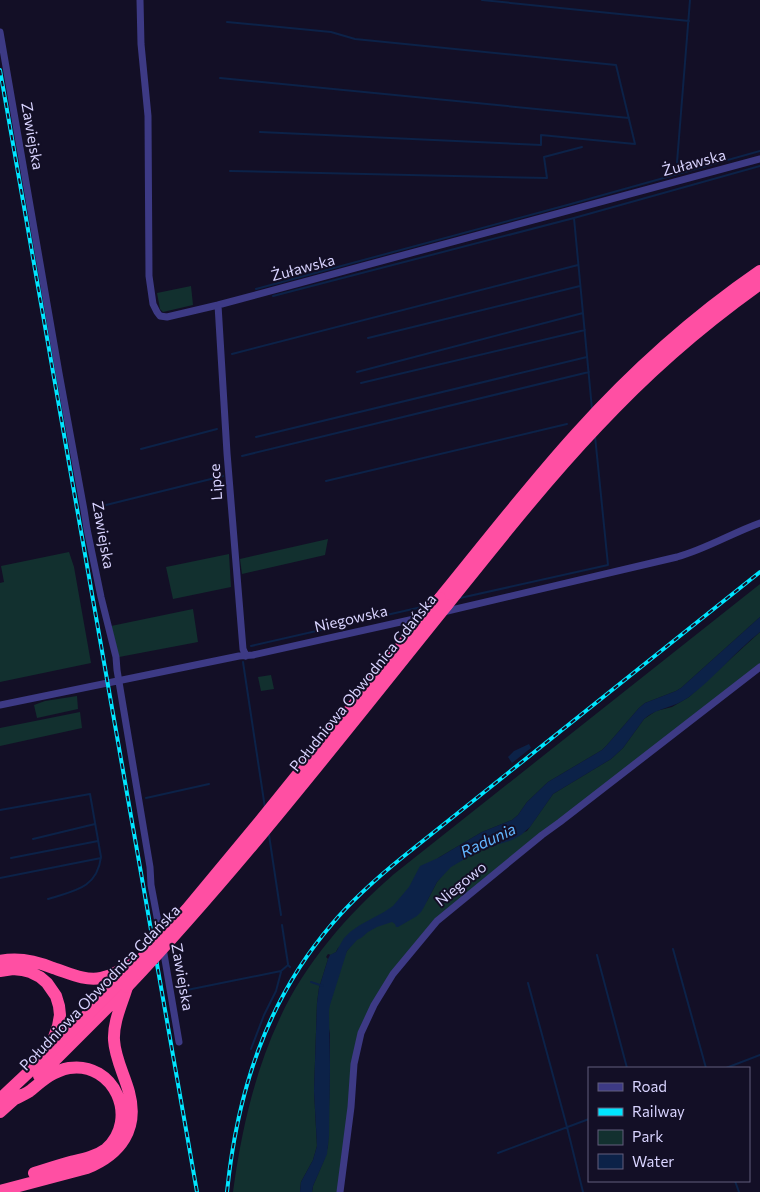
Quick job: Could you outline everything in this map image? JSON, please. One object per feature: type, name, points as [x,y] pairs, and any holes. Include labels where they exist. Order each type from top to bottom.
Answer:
[{"type":"highway","name":"Południowa Obwodnica Gdańska","points":[[0,1099],[99,1004],[206,886],[535,481],[596,413],[660,350],[760,271]]},
{"type":"highway","name":"Południowa Obwodnica Gdańska","points":[[0,1112],[82,1034],[127,987],[238,863],[570,456],[607,416],[669,357],[716,317],[760,284]]},
{"type":"highway","points":[[0,961],[16,959],[32,961],[72,975],[95,979],[108,976],[122,969],[157,942]]},
{"type":"highway","points":[[0,971],[13,969],[30,972],[40,977],[52,990],[59,1006],[59,1018],[57,1030],[48,1054]]},
{"type":"highway","points":[[0,1182],[87,1168],[101,1162],[122,1144],[132,1118],[132,1106],[118,1062],[114,1034],[115,1024],[127,987]]},
{"type":"highway","points":[[0,1191],[95,1156],[115,1138],[122,1114],[120,1102],[114,1088],[101,1075],[88,1069],[60,1070],[13,1100]]},
{"type":"street","name":"Żuławska","points":[[140,0],[142,51],[148,116],[149,276],[153,304],[160,316],[167,317],[218,305],[760,159]]},
{"type":"street","name":"Zawiejska","points":[[0,32],[87,530],[116,657],[150,867],[151,885],[179,1042]]},
{"type":"street","name":"Lipce","points":[[218,305],[232,518],[243,649],[246,656]]},
{"type":"street","name":"Niegowska","points":[[0,705],[298,645],[677,557],[704,548],[760,523]]},
{"type":"street","name":"Niegowo","points":[[340,1192],[351,1107],[353,1072],[358,1044],[364,1024],[399,966],[437,921],[542,835],[760,667]]},
{"type":"green space","points":[[191,286],[193,305],[163,312],[160,309],[157,293]]},
{"type":"green space","points":[[328,539],[325,555],[242,574],[240,559]]},
{"type":"green space","points":[[69,552],[74,567],[91,663],[0,682],[0,583],[4,582],[1,566]]},
{"type":"green space","points":[[229,554],[231,587],[173,599],[166,567]]},
{"type":"green space","points":[[760,584],[760,617],[681,688],[645,703],[602,750],[548,782],[512,820],[482,832],[438,858],[418,896],[338,948],[336,952],[331,955],[328,954],[317,1003],[314,1091],[317,1146],[313,1160],[301,1182],[300,1192],[233,1192],[250,1104],[270,1040],[289,999],[301,979],[344,923],[394,874]]},
{"type":"green space","points":[[193,609],[198,642],[119,657],[111,626]]},
{"type":"green space","points":[[760,632],[760,665],[436,920],[397,966],[361,1028],[339,1192],[312,1192],[328,1146],[330,1034],[327,1019],[329,985],[347,951],[359,935],[427,901],[446,868],[480,850],[527,831],[553,794],[611,759],[623,748],[644,719],[656,711],[672,707],[689,697]]},
{"type":"green space","points":[[271,675],[274,689],[261,691],[258,677]]},
{"type":"green space","points":[[77,696],[78,709],[37,718],[34,705],[45,701]]},
{"type":"green space","points":[[80,712],[82,728],[0,746],[0,728]]},
{"type":"water","name":"Radunia","points":[[760,617],[760,632],[707,682],[683,701],[655,712],[644,719],[623,748],[611,759],[553,794],[530,827],[521,835],[512,840],[480,850],[451,867],[437,882],[417,916],[398,927],[392,922],[377,927],[357,940],[347,951],[329,1011],[330,1067],[327,1154],[312,1192],[300,1192],[301,1182],[313,1160],[317,1146],[314,1091],[317,1003],[319,988],[330,955],[336,952],[350,932],[393,906],[409,887],[420,866],[438,858],[482,832],[512,820],[548,782],[602,750],[639,708],[645,703],[681,688]]},
{"type":"water","points":[[529,744],[531,748],[512,763],[508,757],[514,751]]},
{"type":"waterway","points":[[482,0],[689,21]]},
{"type":"waterway","points":[[676,175],[690,0]]},
{"type":"waterway","points":[[227,22],[331,32],[355,39],[616,65],[635,144],[541,135],[541,145],[260,132]]},
{"type":"waterway","points":[[220,78],[629,118]]},
{"type":"waterway","points":[[230,171],[547,178],[544,157],[582,147]]},
{"type":"waterway","points":[[256,289],[760,151]]},
{"type":"waterway","points":[[273,296],[574,218],[760,166]]},
{"type":"waterway","points":[[574,218],[592,409]]},
{"type":"waterway","points":[[232,354],[578,265]]},
{"type":"waterway","points":[[368,338],[580,286]]},
{"type":"waterway","points":[[357,372],[583,313]]},
{"type":"waterway","points":[[361,383],[585,330]]},
{"type":"waterway","points":[[256,437],[587,357]]},
{"type":"waterway","points":[[242,456],[589,372]]},
{"type":"waterway","points":[[326,481],[567,424]]},
{"type":"waterway","points":[[141,449],[217,429]]},
{"type":"waterway","points":[[460,598],[608,565],[595,436]]},
{"type":"waterway","points":[[102,506],[223,476]]},
{"type":"waterway","points":[[251,646],[426,606]]},
{"type":"waterway","points":[[243,662],[265,808]]},
{"type":"waterway","points":[[146,798],[209,784]]},
{"type":"waterway","points":[[0,810],[90,794],[101,857],[99,868],[95,876],[82,887],[48,899]]},
{"type":"waterway","points":[[33,839],[95,824]]},
{"type":"waterway","points":[[269,835],[281,915]]},
{"type":"waterway","points":[[11,858],[98,841]]},
{"type":"waterway","points":[[0,878],[101,858]]},
{"type":"waterway","points":[[282,925],[288,964]]},
{"type":"waterway","points":[[673,949],[706,1067]]},
{"type":"waterway","points":[[597,955],[627,1067]]},
{"type":"waterway","points":[[182,991],[281,971],[288,965],[290,967]]},
{"type":"waterway","points":[[251,1049],[264,1015],[276,991],[281,972]]},
{"type":"waterway","points":[[311,982],[323,986]]},
{"type":"waterway","points":[[528,983],[583,1192]]},
{"type":"waterway","points":[[729,1067],[760,1055]]},
{"type":"waterway","points":[[498,1153],[588,1119]]},
{"type":"waterway","points":[[735,1182],[739,1192]]},
{"type":"railway","points":[[0,70],[197,1192]]},
{"type":"railway","points":[[227,1192],[238,1119],[258,1050],[289,984],[332,924],[357,897],[394,864],[760,572]]}]
